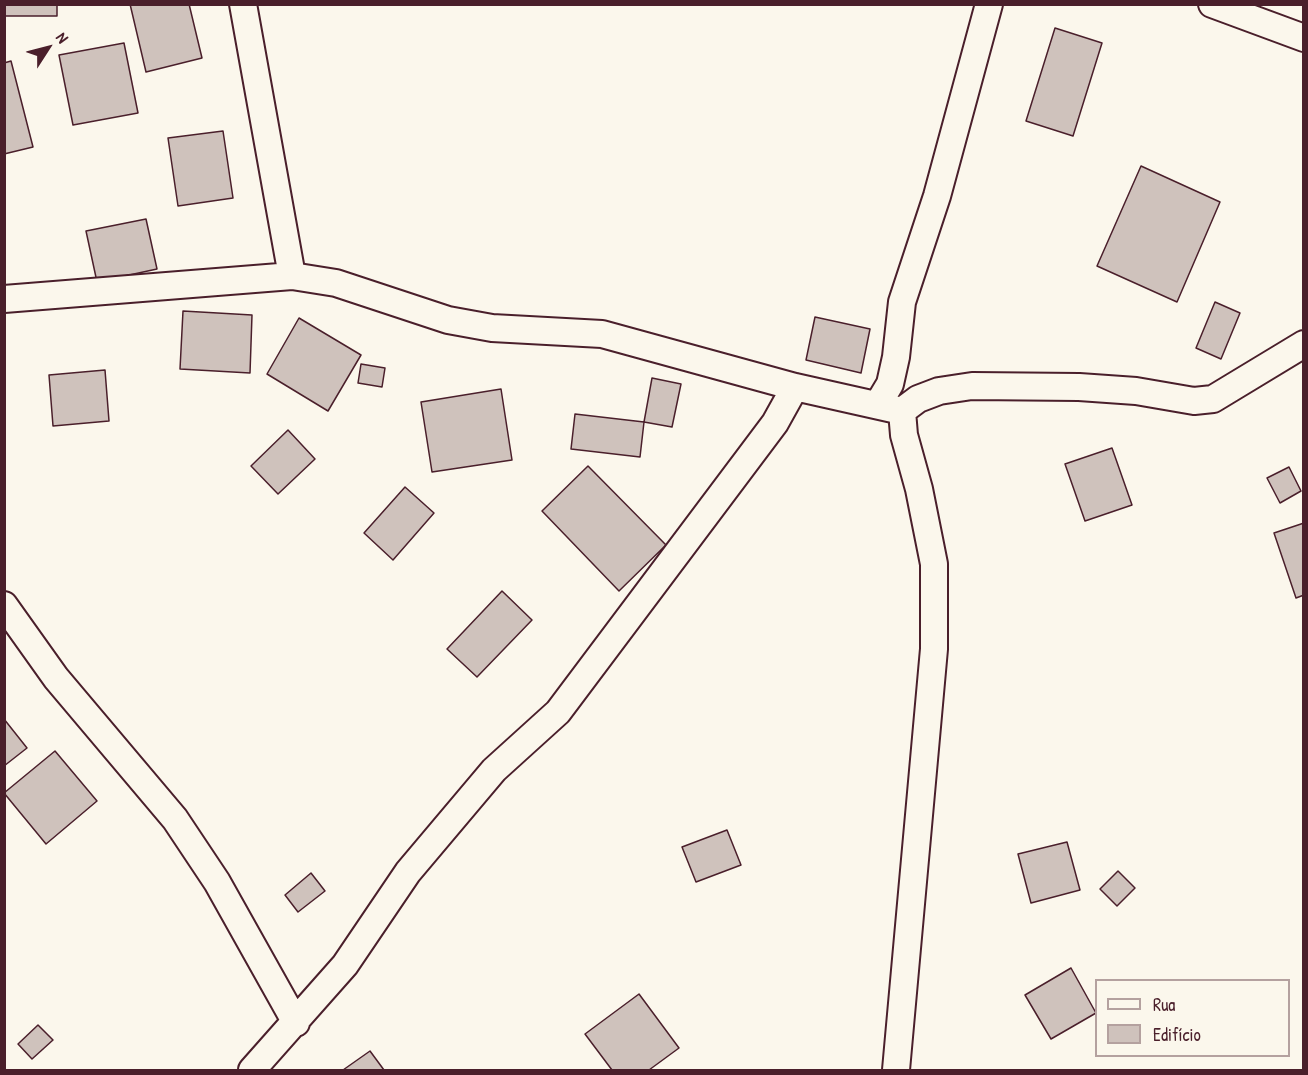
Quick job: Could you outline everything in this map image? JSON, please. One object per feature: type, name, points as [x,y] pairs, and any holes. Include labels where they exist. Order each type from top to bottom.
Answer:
[{"type":"street","points":[[243,4],[292,276]]},
{"type":"street","points":[[878,404],[890,384],[896,357],[902,302],[937,196],[989,4]]},
{"type":"street","points":[[1212,4],[1304,38]]},
{"type":"street","points":[[4,298],[292,276],[336,283],[448,320],[492,328],[602,334],[795,387],[902,411]]},
{"type":"street","points":[[902,411],[918,399],[939,391],[972,386],[1079,387],[1136,391],[1194,401],[1213,399],[1304,344]]},
{"type":"street","points":[[252,1071],[297,1023],[345,965],[408,872],[494,770],[558,712],[775,423],[795,387]]},
{"type":"street","points":[[896,1071],[906,987],[934,649],[933,564],[919,489],[904,435],[902,411]]},
{"type":"street","points":[[4,605],[56,678],[175,819],[217,882],[297,1023]]},
{"type":"building","points":[[4,4],[57,4],[57,16],[4,16]]},
{"type":"building","points":[[130,4],[189,4],[202,58],[146,72]]},
{"type":"building","points":[[1055,28],[1102,43],[1073,136],[1026,121]]},
{"type":"building","points":[[124,43],[138,113],[73,125],[59,55]]},
{"type":"building","points":[[11,61],[33,147],[4,154],[4,63]]},
{"type":"building","points":[[223,131],[233,198],[178,206],[168,138]]},
{"type":"building","points":[[1141,166],[1220,202],[1177,302],[1097,266]]},
{"type":"building","points":[[146,219],[157,269],[97,282],[86,231]]},
{"type":"building","points":[[1215,302],[1240,313],[1221,359],[1196,348]]},
{"type":"building","points":[[183,311],[252,315],[250,373],[180,369]]},
{"type":"building","points":[[815,317],[870,329],[861,373],[806,360]]},
{"type":"building","points":[[299,318],[361,355],[328,411],[267,374]]},
{"type":"building","points":[[361,364],[385,368],[382,387],[358,383]]},
{"type":"building","points":[[105,370],[109,421],[53,426],[49,375]]},
{"type":"building","points":[[652,378],[681,384],[672,427],[644,422]]},
{"type":"building","points":[[501,389],[512,460],[432,472],[421,402]]},
{"type":"building","points":[[575,414],[644,422],[640,457],[571,449]]},
{"type":"building","points":[[288,430],[315,459],[278,494],[251,466]]},
{"type":"building","points":[[1112,448],[1132,505],[1085,521],[1065,464]]},
{"type":"building","points":[[588,466],[666,545],[619,591],[542,511]]},
{"type":"building","points":[[1289,467],[1301,491],[1280,503],[1267,478]]},
{"type":"building","points":[[405,487],[434,513],[393,560],[364,533]]},
{"type":"building","points":[[1304,523],[1304,595],[1296,598],[1274,533]]},
{"type":"building","points":[[502,591],[532,620],[477,677],[447,649]]},
{"type":"building","points":[[4,719],[27,748],[4,766]]},
{"type":"building","points":[[55,751],[97,801],[46,844],[4,793]]},
{"type":"building","points":[[727,830],[741,865],[696,882],[682,847]]},
{"type":"building","points":[[1067,842],[1080,890],[1031,903],[1018,854]]},
{"type":"building","points":[[1118,871],[1135,888],[1117,906],[1100,889]]},
{"type":"building","points":[[311,873],[325,891],[298,912],[285,895]]},
{"type":"building","points":[[1071,968],[1095,1014],[1051,1039],[1025,995]]},
{"type":"building","points":[[639,994],[679,1048],[649,1070],[612,1070],[585,1034]]},
{"type":"building","points":[[38,1025],[53,1040],[32,1059],[18,1044]]},
{"type":"building","points":[[370,1051],[384,1070],[343,1070]]}]
